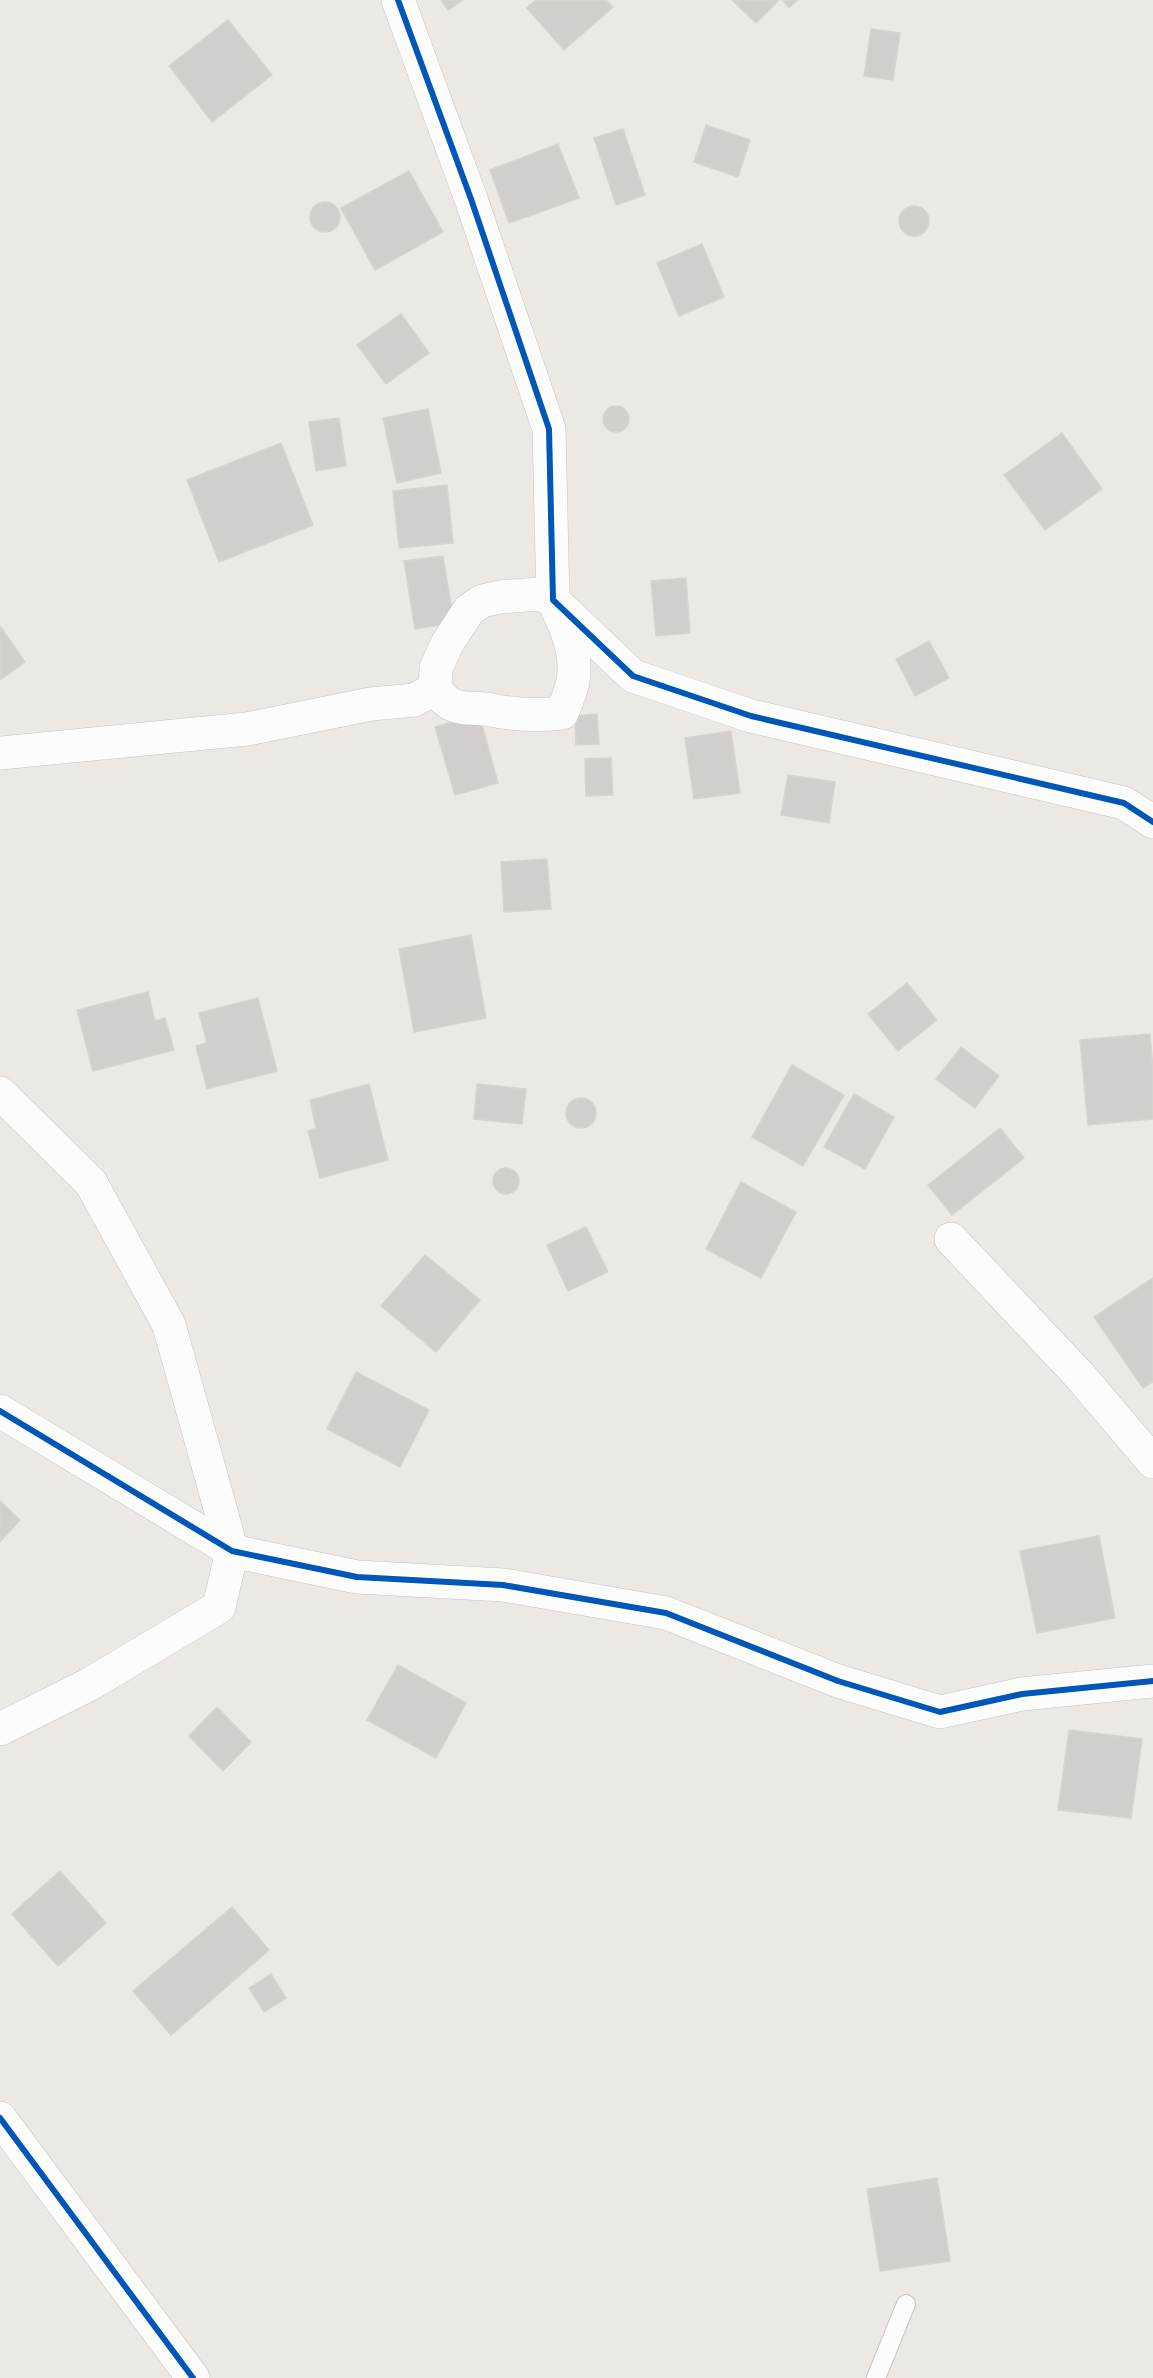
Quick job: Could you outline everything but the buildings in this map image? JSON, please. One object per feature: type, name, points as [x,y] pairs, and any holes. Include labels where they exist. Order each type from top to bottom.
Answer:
[{"type":"street","points":[[398,0],[467,188],[549,429],[553,600],[568,630],[572,656],[573,680],[562,713],[543,716],[504,714],[490,709],[469,709],[449,703],[435,689],[436,668],[448,642],[469,610],[482,601],[539,594],[553,600],[633,676],[751,716],[1124,803],[1153,822]]},
{"type":"street","points":[[0,753],[247,729],[371,704],[414,700],[435,689]]},
{"type":"street","points":[[0,1093],[91,1184],[169,1325],[232,1551],[219,1606],[90,1684],[0,1729]]},
{"type":"street","points":[[951,1239],[1080,1376],[1153,1462]]},
{"type":"street","points":[[0,1411],[232,1551],[357,1577],[503,1585],[666,1613],[838,1681],[940,1712],[1022,1694],[1153,1681]]},
{"type":"street","points":[[0,2118],[193,2378]]},
{"type":"lane","points":[[876,2378],[906,2304]]},
{"type":"cycle path","points":[[398,0],[471,199],[549,429],[553,600],[633,676],[751,716],[1124,803],[1153,822]]},
{"type":"cycle path","points":[[0,1411],[232,1551],[357,1577],[503,1585],[666,1613],[838,1681],[940,1712],[1022,1694],[1153,1681]]},
{"type":"cycle path","points":[[0,2118],[193,2378]]}]
